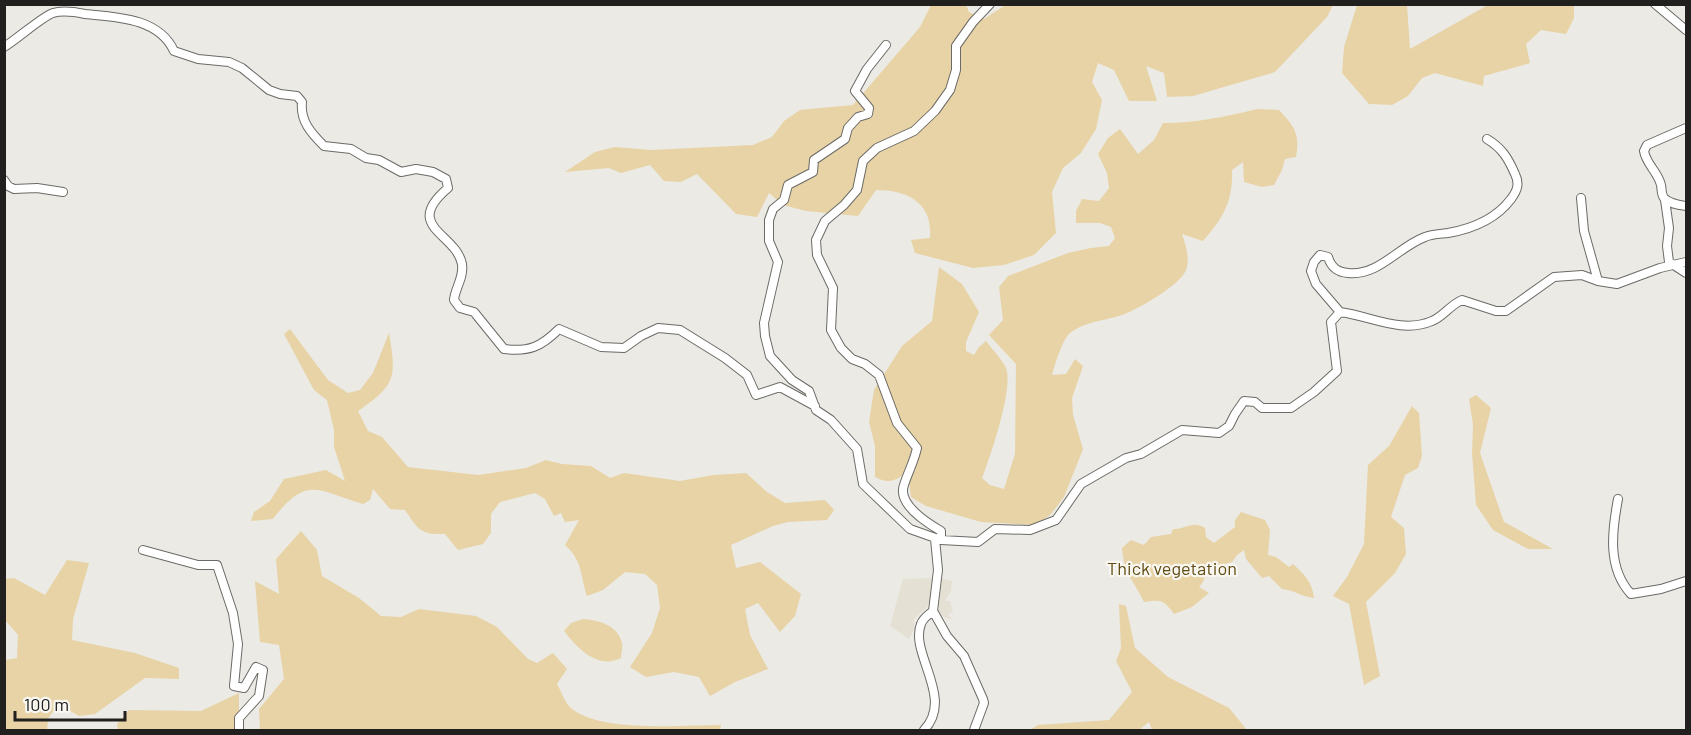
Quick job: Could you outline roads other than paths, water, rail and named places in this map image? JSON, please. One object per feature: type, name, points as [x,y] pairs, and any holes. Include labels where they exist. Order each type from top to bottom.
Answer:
[{"type":"street","points":[[974,730],[984,703],[983,699],[964,656],[947,636],[933,611],[941,531],[926,522],[905,500],[902,488],[914,464],[917,448],[897,423],[879,375],[865,364],[852,359],[841,348],[831,330],[833,288],[818,255],[816,240],[825,220],[844,205],[857,190],[863,161],[877,148],[914,131],[940,104],[950,90],[956,70],[956,46],[973,22],[990,4]]},
{"type":"street","points":[[1655,4],[1686,30]]},
{"type":"street","points":[[4,47],[52,13],[72,8],[122,17],[144,24],[159,34],[174,51],[198,59],[229,62],[242,68],[269,90],[297,96],[302,102],[301,112],[305,124],[324,146],[351,149],[366,158],[379,160],[401,172],[416,169],[433,172],[446,178],[447,188],[435,200],[430,215],[435,231],[458,253],[462,264],[462,275],[454,300],[460,308],[474,312],[504,349],[521,351],[537,347],[559,329],[601,347],[624,348],[658,328],[680,330],[725,358],[747,375],[756,395],[780,387],[815,406]]},
{"type":"street","points":[[886,45],[867,69],[855,91],[870,108],[868,114],[858,117],[849,128],[845,139],[814,160],[813,172],[788,185],[784,200],[773,209],[770,220],[770,242],[778,262],[764,323],[770,356],[792,380],[809,391],[816,411],[831,420],[857,449],[864,484],[910,529],[941,540],[978,542],[994,529],[1030,530],[1056,520],[1081,484],[1126,458],[1142,454],[1182,430],[1219,433],[1229,426],[1244,401],[1255,402],[1262,408],[1291,408],[1314,392],[1337,371],[1331,322],[1340,312]]},
{"type":"street","points":[[1686,129],[1647,145],[1644,151],[1647,163],[1661,183],[1665,200],[1669,228],[1667,246],[1669,262],[1686,273]]},
{"type":"street","points":[[1487,139],[1506,154],[1518,179],[1517,190],[1508,203],[1495,215],[1470,227],[1422,238],[1368,271],[1355,274],[1342,272],[1330,264],[1328,257],[1320,255],[1314,261],[1311,271],[1316,284],[1340,312],[1394,326],[1431,322],[1462,300],[1496,311],[1506,311],[1554,277],[1582,275],[1617,284],[1660,268],[1686,262]]},
{"type":"street","points":[[4,180],[14,189],[37,188],[63,192]]},
{"type":"street","points":[[1581,198],[1584,231],[1598,280]]},
{"type":"street","points":[[1665,200],[1686,206]]},
{"type":"street","points":[[1618,499],[1612,534],[1613,557],[1625,587],[1631,594],[1661,589],[1686,581]]},
{"type":"street","points":[[143,550],[198,565],[217,565],[233,614],[238,644],[234,686],[244,688],[256,666],[263,670],[259,696],[239,718],[239,730]]},
{"type":"street","points":[[924,730],[932,722],[935,713],[933,690],[921,644],[919,626],[924,617],[933,611]]},
{"type":"park label","name":"Thick vegetation","points":[[1172,568]]}]
